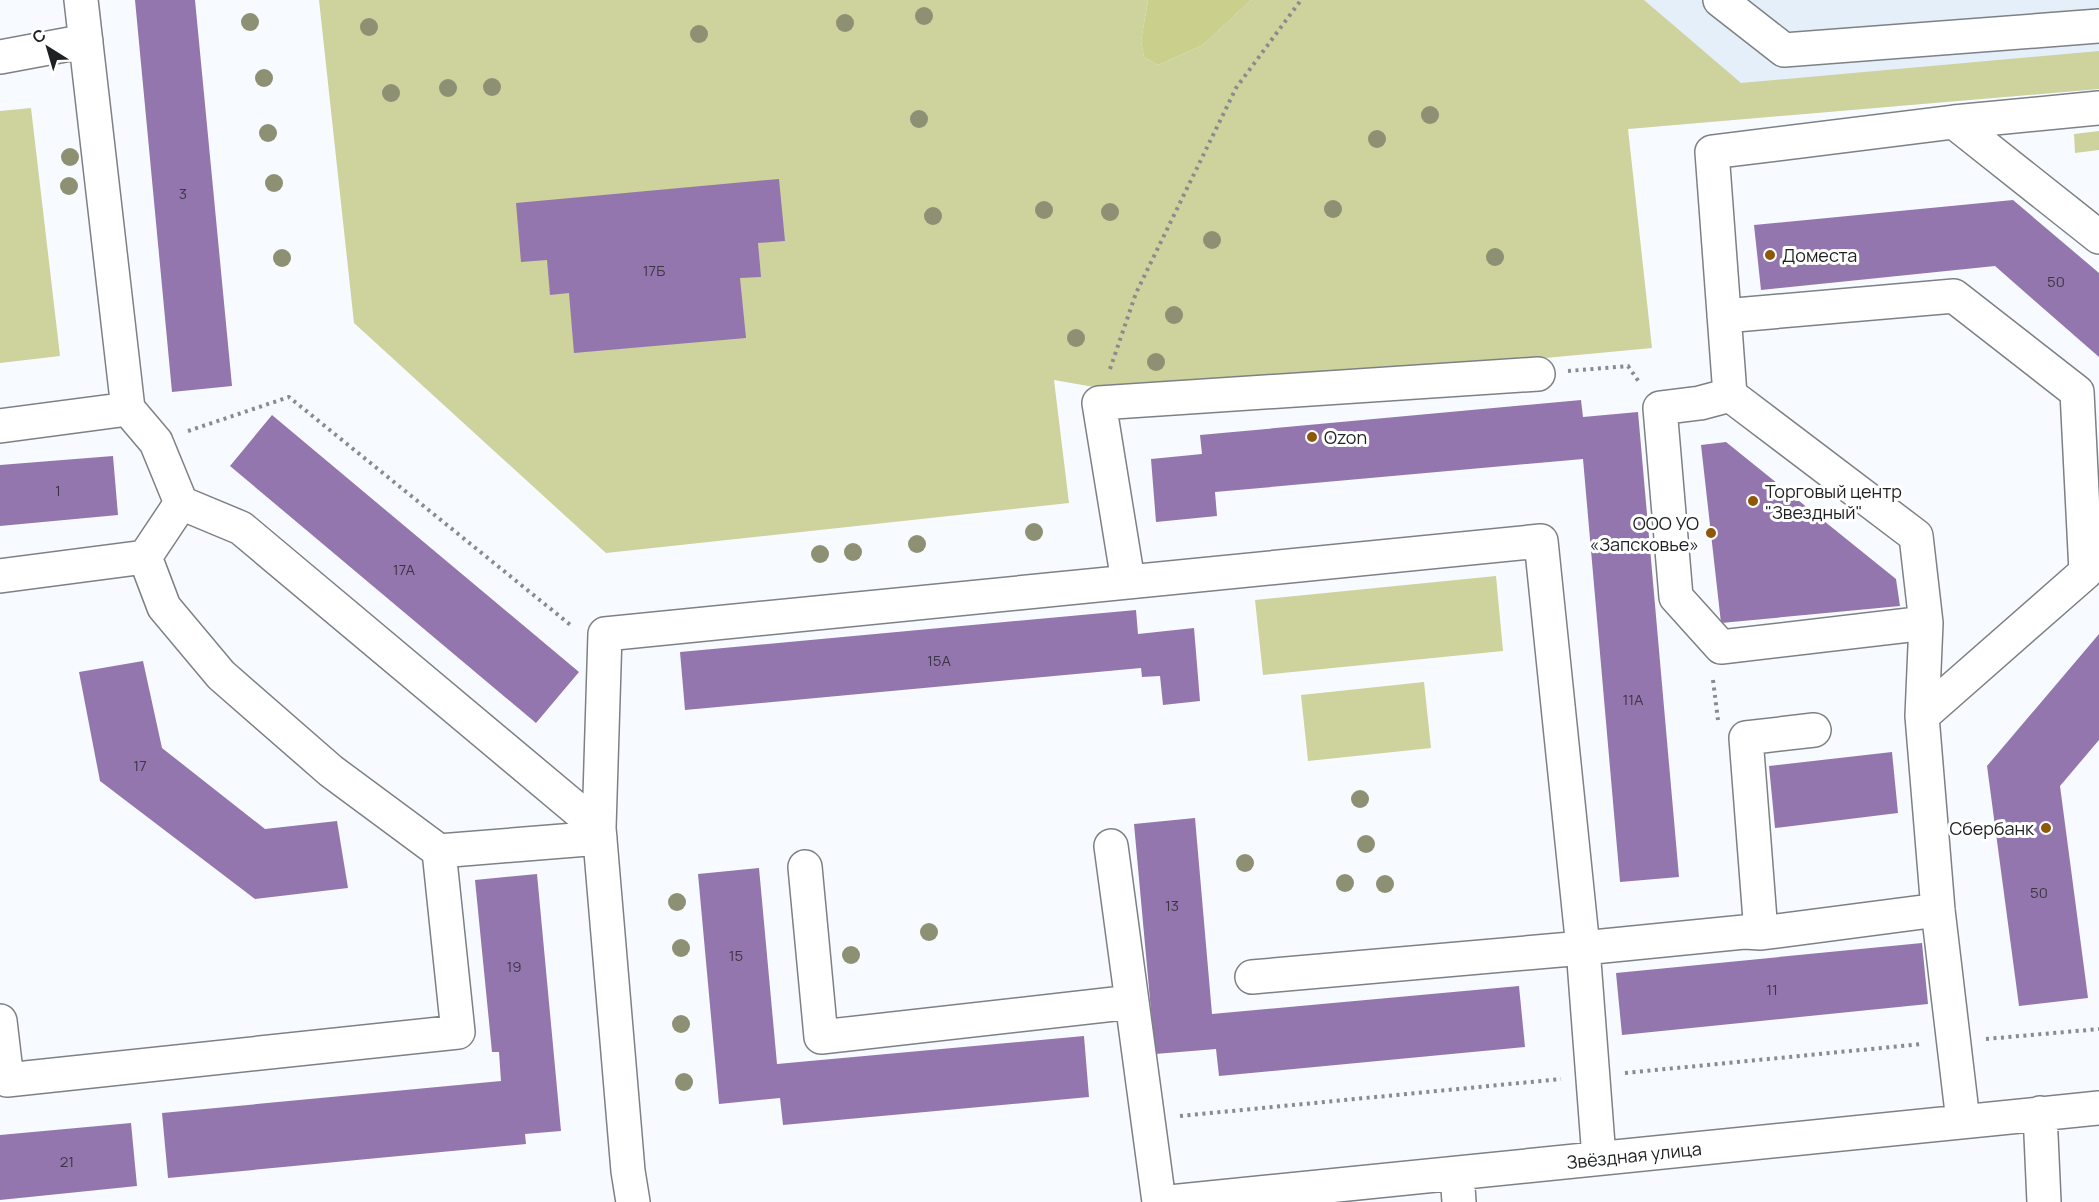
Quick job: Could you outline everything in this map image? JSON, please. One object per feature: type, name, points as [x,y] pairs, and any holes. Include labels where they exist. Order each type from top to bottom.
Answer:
[{"type":"street","points":[[81,0],[128,409],[156,442],[181,503],[241,528],[600,833]]},
{"type":"street","points":[[1720,0],[1785,50],[2099,26]]},
{"type":"street","points":[[0,57],[86,41]]},
{"type":"street","points":[[1963,1121],[1938,910],[1922,716],[1926,623],[1916,536],[1730,395],[1712,152],[2099,108]]},
{"type":"street","points":[[1954,123],[2099,237]]},
{"type":"street","points":[[1724,316],[1954,296],[2077,392],[2086,572],[1922,716]]},
{"type":"street","points":[[1128,581],[1099,403],[1538,374]]},
{"type":"street","points":[[1730,395],[1700,404],[1660,408],[1676,597],[1721,647],[1926,623]]},
{"type":"street","points":[[0,426],[128,409]]},
{"type":"street","points":[[0,576],[145,557],[181,503]]},
{"type":"street","points":[[633,1202],[628,1171],[600,833],[605,634],[1541,541],[1583,948],[1599,1158]]},
{"type":"street","points":[[145,557],[164,607],[221,675],[331,771],[439,851],[600,833]]},
{"type":"street","points":[[1761,933],[1746,738],[1814,730]]},
{"type":"street","points":[[1111,846],[1159,1202]]},
{"type":"street","points":[[0,1021],[7,1080],[458,1032],[439,851]]},
{"type":"street","points":[[805,867],[821,1037],[1132,1002]]},
{"type":"street","points":[[1252,977],[1744,932],[1761,933],[1938,910]]},
{"type":"street","name":"Звёздная улица","points":[[1170,1202],[1458,1187],[1599,1158],[2099,1107]]},
{"type":"street","points":[[2040,1113],[2044,1202]]},
{"type":"path","points":[[1099,403],[1136,293],[1236,88],[1301,0]]},
{"type":"path","points":[[1538,374],[1628,366],[1643,389]]},
{"type":"path","points":[[156,442],[289,397],[578,632],[605,634]]},
{"type":"shaded area","points":[[1644,0],[2099,0],[2099,89],[1627,129],[1670,23]]},
{"type":"green space","points":[[319,0],[1148,0],[1141,41],[1144,57],[1158,65],[1203,45],[1251,0],[1644,0],[1741,83],[2099,51],[2099,89],[1628,129],[1652,348],[1145,396],[1054,380],[1069,503],[606,553],[354,323]]},
{"type":"green space","points":[[1148,0],[1251,0],[1203,45],[1158,65],[1144,57],[1141,41]]},
{"type":"green space","points":[[31,108],[60,356],[0,363],[0,111]]},
{"type":"green space","points":[[2099,131],[2099,150],[2075,153],[2074,134]]},
{"type":"green space","points":[[1496,576],[1503,651],[1263,675],[1255,600]]},
{"type":"green space","points":[[1424,682],[1431,748],[1308,761],[1301,695]]},
{"type":"building","points":[[135,0],[195,0],[232,386],[172,392]]},
{"type":"building","points":[[779,179],[785,241],[758,243],[761,277],[740,278],[746,338],[574,353],[569,293],[550,295],[547,260],[521,262],[516,203]]},
{"type":"building","points":[[2013,200],[2099,273],[2099,357],[1995,266],[1761,290],[1754,225]]},
{"type":"building","points":[[1581,400],[1583,417],[1638,412],[1679,877],[1620,882],[1583,459],[1215,492],[1217,516],[1156,522],[1151,459],[1202,454],[1200,435]]},
{"type":"building","points":[[272,415],[579,672],[536,723],[230,466]]},
{"type":"building","name":"Торговый центр \"Звездный\"","points":[[1726,442],[1896,579],[1900,606],[1721,623],[1701,445]]},
{"type":"building","points":[[113,456],[118,515],[0,526],[0,465]]},
{"type":"building","points":[[1136,610],[1138,634],[1194,628],[1200,701],[1163,705],[1160,676],[1142,677],[1141,668],[685,710],[680,652]]},
{"type":"building","points":[[2099,634],[2099,740],[2060,786],[2088,998],[2019,1006],[1987,766]]},
{"type":"building","points":[[143,661],[162,748],[265,829],[337,821],[348,888],[255,899],[100,781],[79,672]]},
{"type":"building","points":[[1892,752],[1898,813],[1775,828],[1769,766]]},
{"type":"building","points":[[1195,818],[1212,1014],[1519,986],[1525,1047],[1219,1076],[1216,1049],[1155,1054],[1134,824]]},
{"type":"building","points":[[759,868],[777,1064],[1084,1036],[1089,1097],[783,1125],[780,1098],[719,1104],[698,874]]},
{"type":"building","points":[[537,874],[561,1131],[525,1134],[526,1144],[168,1178],[162,1113],[501,1081],[499,1052],[492,1052],[475,880]]},
{"type":"building","points":[[1922,943],[1928,1004],[1622,1035],[1616,973]]},
{"type":"building","points":[[131,1123],[137,1186],[0,1200],[0,1135]]},
{"type":"place","name":"Доместа","points":[[1770,255]]},
{"type":"place","name":"Ozon","points":[[1312,437]]},
{"type":"place","name":"Торговый центр \"Звездный\"","points":[[1753,501]]},
{"type":"place","name":"ООО УО «Запсковье»","points":[[1711,533]]},
{"type":"place","name":"Сбербанк","points":[[2046,828]]}]
